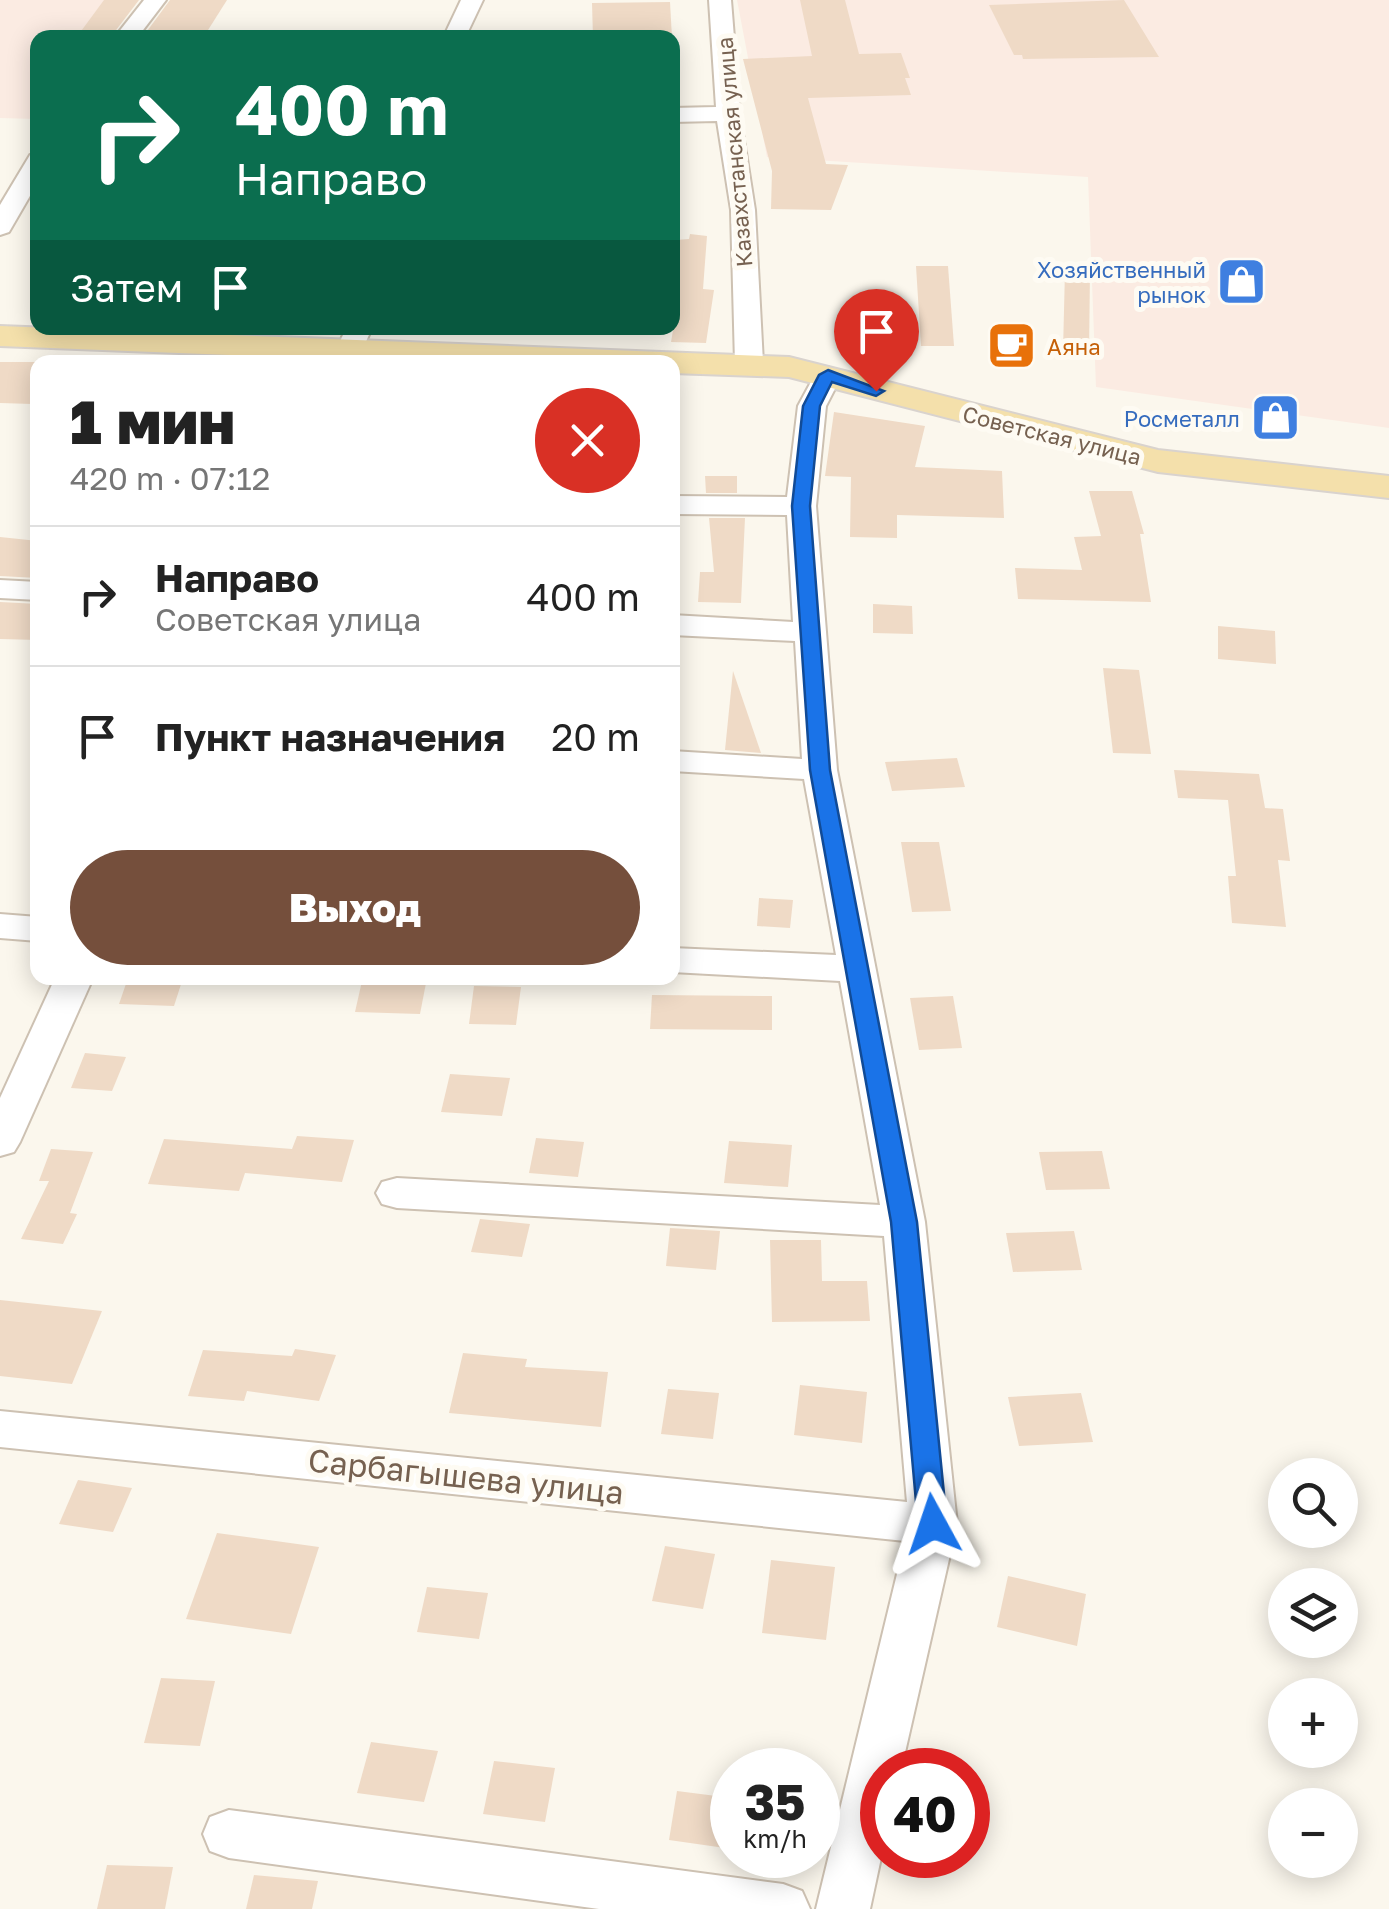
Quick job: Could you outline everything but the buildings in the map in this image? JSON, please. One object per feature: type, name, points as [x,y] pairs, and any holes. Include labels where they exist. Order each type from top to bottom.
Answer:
[{"type":"main road","name":"Советская улица","points":[[0,336],[550,355]]},
{"type":"main road","name":"Советская улица","points":[[680,360],[748,363],[828,375],[1158,461],[1389,488]]},
{"type":"street","points":[[131,30],[155,0]]},
{"type":"street","points":[[458,30],[472,0]]},
{"type":"street","name":"Казахстанская улица","points":[[720,0],[728,114],[743,210],[748,363]]},
{"type":"street","points":[[680,115],[728,114]]},
{"type":"street","points":[[2,223],[30,174]]},
{"type":"street","points":[[2,223],[30,221]]},
{"type":"street","points":[[828,375],[812,406],[801,506],[820,770],[904,1222],[933,1524],[843,1909]]},
{"type":"street","points":[[680,505],[801,506]]},
{"type":"street","points":[[0,589],[30,591]]},
{"type":"street","points":[[680,625],[808,632]]},
{"type":"street","points":[[680,761],[820,770]]},
{"type":"street","points":[[0,926],[30,928]]},
{"type":"street","points":[[680,960],[859,968]]},
{"type":"street","points":[[0,1142],[71,985]]},
{"type":"street","points":[[397,1193],[904,1222]]},
{"type":"street","name":"Сарбагышева улица","points":[[0,1429],[933,1524]]},
{"type":"street","points":[[228,1834],[783,1909]]},
{"type":"shaded area","points":[[0,0],[136,0],[112,30],[30,30],[30,119],[0,118]]},
{"type":"shaded area","name":"Хозяйственный рынок","points":[[737,0],[1389,0],[1389,428],[1096,387],[1088,177],[767,157]]},
{"type":"place","name":"Хозяйственный рынок","points":[[1241,282]]},
{"type":"place","name":"Аяна","points":[[1012,346]]},
{"type":"place","name":"Росметалл","points":[[1275,418]]},
{"type":"route","points":[[876,391],[828,375],[812,406],[801,506],[820,770],[904,1222],[933,1524]]}]
